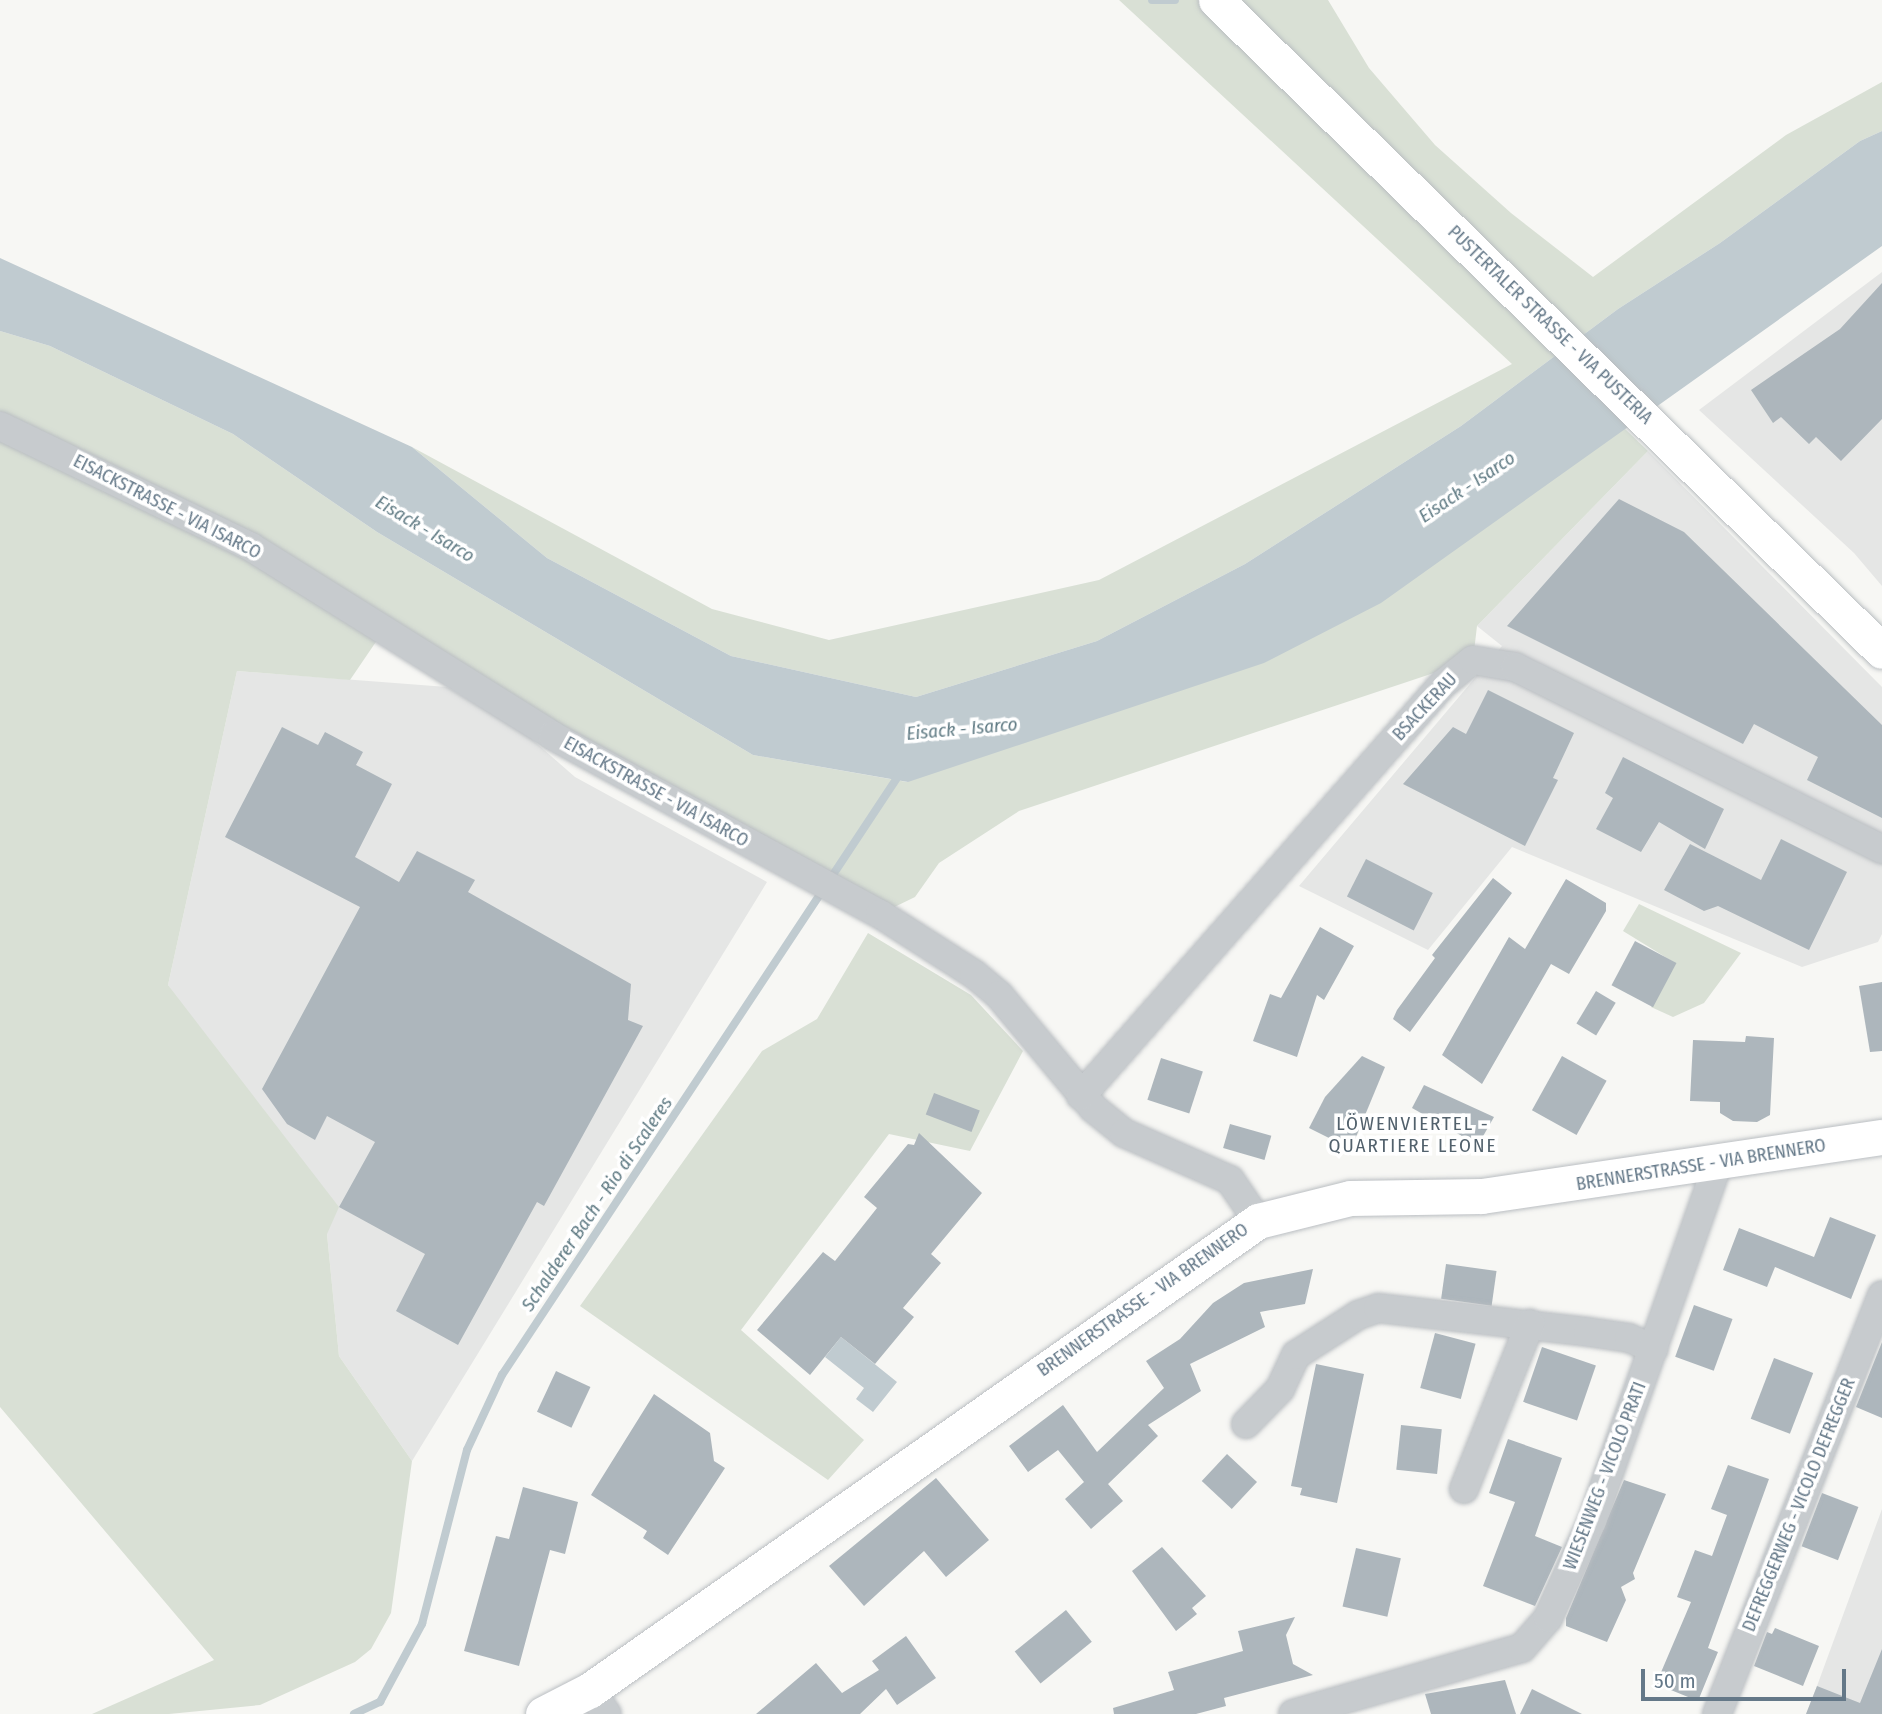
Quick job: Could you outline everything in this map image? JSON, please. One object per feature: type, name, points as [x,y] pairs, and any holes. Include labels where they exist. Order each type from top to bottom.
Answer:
[{"type":"main road","name":"PUSTERTALER STRASSE - VIA PUSTERIA","points":[[1216,0],[1882,651]]},
{"type":"main road","name":"BRENNERSTRASSE - VIA BRENNERO","points":[[543,1714],[598,1702],[1258,1221],[1350,1198],[1482,1196],[1718,1164],[1882,1137]]},
{"type":"street","name":"EISACKSTRASSE - VIA ISARCO","points":[[0,426],[251,547],[553,736],[880,914],[974,974],[999,995],[1081,1096],[1124,1133],[1230,1180],[1258,1221]]},
{"type":"street","name":"BSACKERAU","points":[[1081,1096],[1443,684],[1473,660],[1515,667],[1882,849]]},
{"type":"street","name":"WIESENWEG - VICOLO PRATI","points":[[1293,1714],[1522,1648],[1548,1618],[1592,1521],[1718,1164]]},
{"type":"street","name":"DEFREGGERWEG - VICOLO DEFREGGER","points":[[1717,1714],[1882,1295]]},
{"type":"street","points":[[1245,1424],[1280,1390],[1296,1355],[1358,1315],[1397,1308],[1629,1338],[1654,1349]]},
{"type":"street","points":[[1464,1489],[1531,1324]]},
{"type":"shaded area","points":[[1119,0],[1328,0],[1369,68],[1435,145],[1511,213],[1593,277],[1786,135],[1882,82],[1882,131],[1860,141],[1720,243],[1618,309],[1461,426],[1245,564],[1097,641],[916,697],[731,656],[547,558],[412,447],[712,609],[829,640],[1099,580],[1512,364]]},
{"type":"shaded area","points":[[1882,272],[1882,586],[1854,553],[1699,410]]},
{"type":"shaded area","points":[[0,331],[50,346],[233,434],[377,532],[753,755],[907,782],[1573,461],[1623,427],[1648,451],[1477,626],[1473,660],[1019,811],[939,863],[915,897],[880,914],[384,630],[350,680],[237,671],[168,985],[339,1207],[327,1234],[339,1356],[412,1461],[391,1613],[371,1649],[355,1662],[260,1705],[169,1714],[92,1714],[214,1660],[0,1407]]},
{"type":"shaded area","points":[[1648,451],[1882,687],[1882,934],[1878,942],[1802,967],[1512,847],[1428,950],[1299,886],[1502,646],[1477,626]]},
{"type":"shaded area","points":[[237,671],[447,687],[527,735],[575,777],[767,882],[412,1461],[339,1356],[327,1234],[168,985]]},
{"type":"shaded area","points":[[1639,904],[1741,953],[1704,1003],[1673,1017],[1651,1007],[1675,963],[1623,931]]},
{"type":"shaded area","points":[[868,933],[971,995],[1023,1051],[970,1151],[889,1134],[741,1330],[864,1440],[828,1480],[580,1306],[762,1051],[817,1019]]},
{"type":"shaded area","points":[[1882,1509],[1882,1714],[1806,1714],[1817,1686]]},
{"type":"water","name":"Eisack - Isarco","points":[[1882,131],[1882,246],[1381,603],[1264,663],[908,782],[753,755],[377,532],[233,434],[50,346],[0,331],[0,258],[412,447],[547,558],[731,656],[916,697],[1097,641],[1245,564],[1461,426],[1618,309],[1720,243],[1860,141]]},
{"type":"water","points":[[841,1337],[897,1382],[873,1412],[856,1399],[864,1388],[825,1357]]},
{"type":"building","points":[[1882,283],[1882,419],[1841,461],[1816,437],[1809,444],[1781,417],[1773,423],[1751,390],[1840,329]]},
{"type":"building","points":[[1619,499],[1684,532],[1882,725],[1882,818],[1807,780],[1818,757],[1754,724],[1743,744],[1507,626]]},
{"type":"building","points":[[1488,690],[1574,733],[1553,778],[1558,780],[1525,846],[1403,784],[1453,727],[1466,734]]},
{"type":"building","points":[[282,727],[318,745],[325,732],[363,752],[356,765],[392,784],[355,857],[399,882],[417,851],[475,880],[468,892],[631,984],[628,1020],[643,1026],[544,1206],[537,1202],[458,1345],[396,1311],[425,1254],[339,1207],[375,1142],[327,1116],[315,1140],[287,1124],[262,1089],[360,907],[225,837]]},
{"type":"building","points":[[1623,757],[1724,809],[1705,849],[1659,822],[1641,852],[1596,829],[1613,798],[1605,793]]},
{"type":"building","points":[[1781,839],[1847,872],[1809,950],[1718,906],[1704,911],[1664,890],[1690,844],[1761,880]]},
{"type":"building","points":[[1366,859],[1433,893],[1414,930],[1347,896]]},
{"type":"building","points":[[1493,878],[1512,893],[1410,1032],[1393,1019],[1397,1010],[1435,958],[1432,955]]},
{"type":"building","points":[[1566,879],[1606,903],[1606,911],[1569,974],[1551,964],[1482,1084],[1442,1055],[1509,937],[1525,949]]},
{"type":"building","points":[[1320,927],[1354,946],[1324,1000],[1317,995],[1297,1057],[1253,1041],[1270,994],[1281,998]]},
{"type":"building","points":[[1635,941],[1676,963],[1653,1007],[1612,985]]},
{"type":"building","points":[[1882,982],[1882,1051],[1870,1052],[1859,986]]},
{"type":"building","points":[[1596,991],[1616,1003],[1596,1035],[1576,1024]]},
{"type":"building","points":[[1746,1036],[1774,1038],[1770,1115],[1757,1122],[1733,1121],[1720,1113],[1720,1102],[1690,1101],[1693,1040],[1745,1042]]},
{"type":"building","points":[[1362,1056],[1385,1067],[1351,1149],[1309,1128],[1325,1097]]},
{"type":"building","points":[[1562,1056],[1607,1081],[1577,1135],[1532,1110]]},
{"type":"building","points":[[1161,1058],[1203,1072],[1189,1113],[1147,1100]]},
{"type":"building","points":[[1424,1085],[1494,1117],[1478,1145],[1412,1108]]},
{"type":"building","points":[[934,1093],[980,1111],[972,1132],[926,1114]]},
{"type":"building","points":[[1230,1124],[1271,1136],[1264,1160],[1223,1148]]},
{"type":"building","points":[[919,1133],[982,1193],[931,1254],[941,1263],[903,1308],[914,1317],[875,1364],[841,1337],[810,1375],[757,1330],[823,1252],[835,1261],[877,1208],[864,1197],[908,1144],[914,1145]]},
{"type":"building","points":[[1830,1217],[1876,1235],[1851,1299],[1775,1267],[1767,1287],[1723,1270],[1739,1228],[1814,1257]]},
{"type":"building","points":[[1446,1264],[1497,1271],[1492,1306],[1441,1299]]},
{"type":"building","points":[[1313,1269],[1305,1304],[1260,1312],[1265,1327],[1190,1364],[1201,1391],[1148,1425],[1158,1436],[1108,1484],[1123,1501],[1091,1529],[1065,1499],[1084,1482],[1058,1450],[1028,1472],[1009,1446],[1063,1405],[1097,1452],[1164,1388],[1146,1361],[1180,1339],[1213,1303],[1244,1283]]},
{"type":"building","points":[[1694,1305],[1733,1319],[1714,1371],[1675,1357]]},
{"type":"building","points":[[1435,1333],[1476,1344],[1461,1399],[1420,1388]]},
{"type":"building","points":[[1882,1342],[1882,1418],[1856,1407]]},
{"type":"building","points":[[1542,1347],[1596,1366],[1577,1420],[1523,1402]]},
{"type":"building","points":[[1774,1358],[1813,1373],[1790,1434],[1751,1419]]},
{"type":"building","points":[[1316,1364],[1364,1374],[1337,1503],[1300,1495],[1302,1488],[1291,1486]]},
{"type":"building","points":[[556,1371],[590,1387],[571,1428],[537,1412]]},
{"type":"building","points":[[654,1394],[710,1433],[714,1461],[725,1468],[668,1555],[643,1538],[647,1531],[591,1495]]},
{"type":"building","points":[[1401,1425],[1442,1429],[1437,1474],[1396,1470]]},
{"type":"building","points":[[1508,1439],[1562,1458],[1535,1536],[1562,1547],[1535,1606],[1483,1586],[1515,1502],[1489,1493]]},
{"type":"building","points":[[1227,1454],[1257,1482],[1232,1509],[1202,1481]]},
{"type":"building","points":[[1728,1465],[1769,1479],[1708,1648],[1718,1652],[1698,1701],[1656,1684],[1691,1602],[1677,1597],[1695,1550],[1712,1556],[1727,1515],[1711,1509]]},
{"type":"building","points":[[936,1478],[989,1540],[946,1577],[924,1551],[864,1606],[829,1566]]},
{"type":"building","points":[[1624,1480],[1666,1494],[1633,1573],[1635,1579],[1621,1587],[1626,1600],[1607,1642],[1566,1626],[1566,1618]]},
{"type":"building","points":[[523,1487],[578,1502],[565,1554],[550,1550],[519,1666],[464,1651],[496,1536],[509,1539]]},
{"type":"building","points":[[1822,1493],[1858,1507],[1838,1560],[1802,1546]]},
{"type":"building","points":[[1162,1547],[1206,1596],[1192,1608],[1197,1614],[1176,1631],[1132,1571]]},
{"type":"building","points":[[1356,1548],[1401,1558],[1387,1617],[1343,1606]]},
{"type":"building","points":[[1066,1610],[1092,1642],[1041,1683],[1015,1652]]},
{"type":"building","points":[[1295,1617],[1286,1635],[1293,1664],[1313,1675],[1224,1698],[1226,1706],[1196,1714],[1114,1714],[1113,1708],[1174,1690],[1168,1672],[1243,1651],[1238,1631]]},
{"type":"building","points":[[1775,1628],[1819,1646],[1803,1686],[1754,1666],[1767,1632],[1772,1634]]},
{"type":"building","points":[[906,1636],[936,1678],[897,1705],[886,1689],[860,1714],[756,1714],[816,1663],[842,1693],[879,1670],[872,1661]]},
{"type":"building","points":[[1882,1649],[1882,1714],[1806,1714],[1817,1686],[1860,1703]]},
{"type":"building","points":[[1505,1680],[1516,1714],[1431,1714],[1425,1694]]},
{"type":"building","points":[[1532,1689],[1582,1714],[1520,1714]]},
{"type":"waterway","points":[[1152,0],[1175,0]]},
{"type":"waterway","name":"Schalderer Bach - Rio di Scaleres","points":[[354,1714],[380,1702],[422,1624],[467,1450],[502,1375],[901,772]]},
{"type":"district","name":"LÖWENVIERTEL - QUARTIERE LEONE","points":[[1413,1135]]}]
